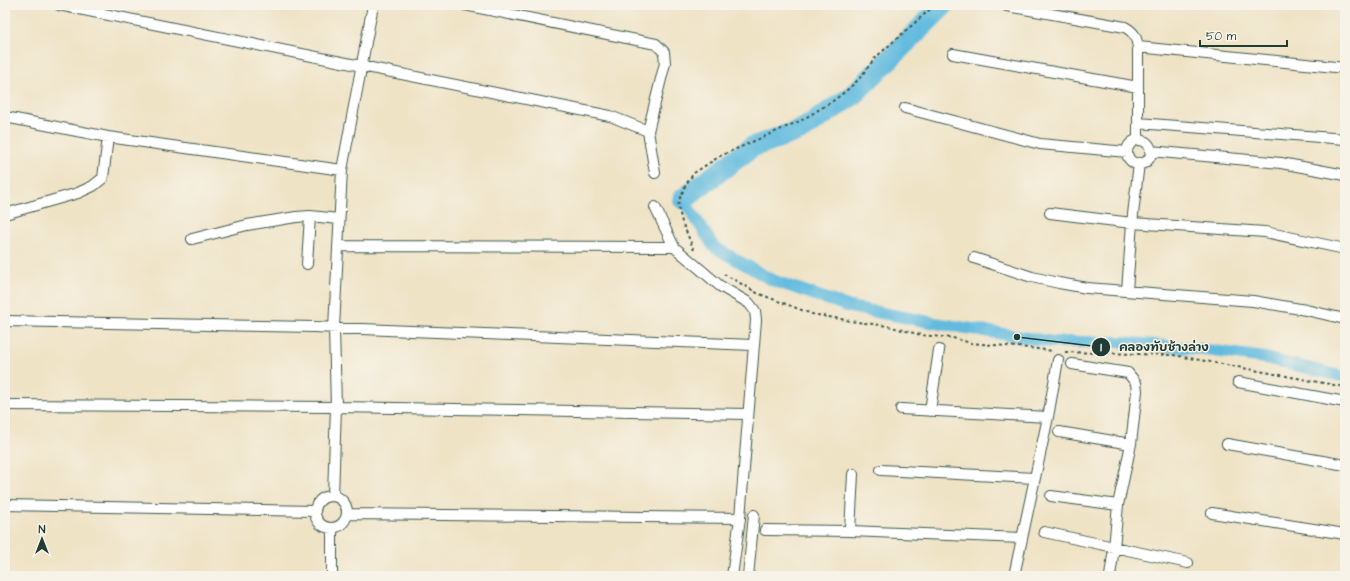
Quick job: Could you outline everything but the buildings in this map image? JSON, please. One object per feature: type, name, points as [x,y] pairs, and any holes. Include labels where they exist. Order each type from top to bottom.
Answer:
[{"type":"street","points":[[59,5],[610,116],[648,130]]},
{"type":"street","points":[[333,496],[336,407],[334,328],[342,170],[373,5]]},
{"type":"street","points":[[465,5],[656,44],[664,52],[665,63],[648,130],[655,173]]},
{"type":"street","points":[[1007,6],[1124,27],[1133,31],[1136,36],[1138,47],[1138,140]]},
{"type":"street","points":[[1138,47],[1345,68]]},
{"type":"street","points":[[953,54],[1138,87]]},
{"type":"street","points":[[905,108],[1040,144],[1127,152]]},
{"type":"street","points":[[5,117],[108,137],[342,170]]},
{"type":"street","points":[[1138,123],[1345,139]]},
{"type":"street","points":[[5,214],[78,193],[93,186],[104,178],[108,137]]},
{"type":"street","points":[[1138,140],[1147,143],[1150,152],[1147,160],[1139,163],[1130,160],[1127,152],[1130,143],[1138,140]]},
{"type":"street","points":[[1150,152],[1281,163],[1345,175]]},
{"type":"street","points":[[1127,291],[1132,223],[1139,163]]},
{"type":"street","points":[[655,207],[674,247],[720,286],[749,303],[755,311],[756,320],[740,518],[732,576]]},
{"type":"street","points":[[1050,213],[1132,223],[1265,232],[1345,250]]},
{"type":"street","points":[[192,239],[247,226],[310,216],[339,220]]},
{"type":"street","points":[[307,264],[310,216]]},
{"type":"street","points":[[338,246],[674,247]]},
{"type":"street","points":[[974,258],[1032,277],[1059,284],[1087,288],[1253,301],[1306,310],[1345,319]]},
{"type":"street","points":[[5,321],[334,328],[753,345]]},
{"type":"street","points":[[930,410],[939,350]]},
{"type":"street","points":[[1014,576],[1048,417],[1058,354]]},
{"type":"street","points":[[1072,364],[1128,373],[1136,383],[1137,391],[1131,444],[1118,505],[1110,576]]},
{"type":"street","points":[[1238,382],[1345,402]]},
{"type":"street","points":[[5,405],[336,407],[748,414]]},
{"type":"street","points":[[901,409],[1048,417]]},
{"type":"street","points":[[1059,432],[1131,444]]},
{"type":"street","points":[[1226,444],[1345,465]]},
{"type":"street","points":[[881,470],[1035,478]]},
{"type":"street","points":[[850,531],[853,474]]},
{"type":"street","points":[[333,496],[342,500],[348,514],[341,526],[326,528],[318,522],[315,511],[316,506],[323,498],[333,496]]},
{"type":"street","points":[[1051,496],[1118,505]]},
{"type":"street","points":[[5,505],[315,511]]},
{"type":"street","points":[[1212,513],[1345,534]]},
{"type":"street","points":[[348,514],[740,518]]},
{"type":"street","points":[[748,576],[754,515]]},
{"type":"street","points":[[332,528],[332,576]]},
{"type":"street","points":[[765,530],[850,531],[1022,538]]},
{"type":"street","points":[[1044,532],[1188,564]]},
{"type":"path","points":[[697,254],[682,222],[678,206],[686,184],[694,173],[720,156],[802,120],[833,101],[859,79],[875,58],[888,45],[935,5]]},
{"type":"path","points":[[723,273],[757,293],[812,314],[888,326],[921,335],[953,338],[971,343],[1028,348],[1058,354],[1173,355],[1345,387]]},
{"type":"waterway","points":[[683,199],[752,147],[803,129],[852,96],[944,5]]},
{"type":"waterway","points":[[683,199],[714,247],[772,280],[850,307],[935,323],[1053,342],[1121,342],[1199,349],[1265,358],[1345,377]]},
{"type":"place","name":"คลองทับช้างล่าง","points":[[1017,337]]}]
